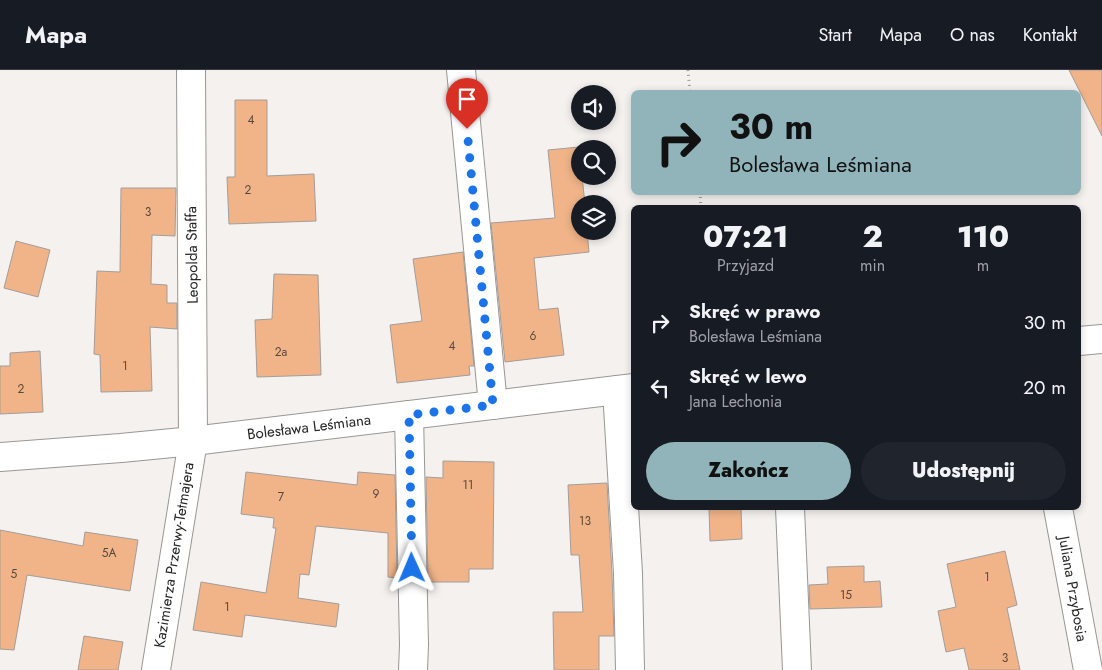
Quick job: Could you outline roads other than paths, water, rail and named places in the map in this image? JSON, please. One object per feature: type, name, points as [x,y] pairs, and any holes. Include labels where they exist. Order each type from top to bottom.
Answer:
[{"type":"street","name":"Leopolda Staffa","points":[[191,70],[193,441]]},
{"type":"street","points":[[461,70],[493,405]]},
{"type":"street","points":[[1081,341],[1102,339]]},
{"type":"street","name":"Bolesława Leśmiana","points":[[0,456],[193,441],[625,389],[630,670]]},
{"type":"street","points":[[409,415],[413,670]]},
{"type":"street","name":"Kazimierza Przerwy-Tetmajera","points":[[156,670],[193,441]]},
{"type":"street","points":[[790,510],[798,670]]},
{"type":"street","name":"Juliana Przybosia","points":[[1058,510],[1088,670]]}]
